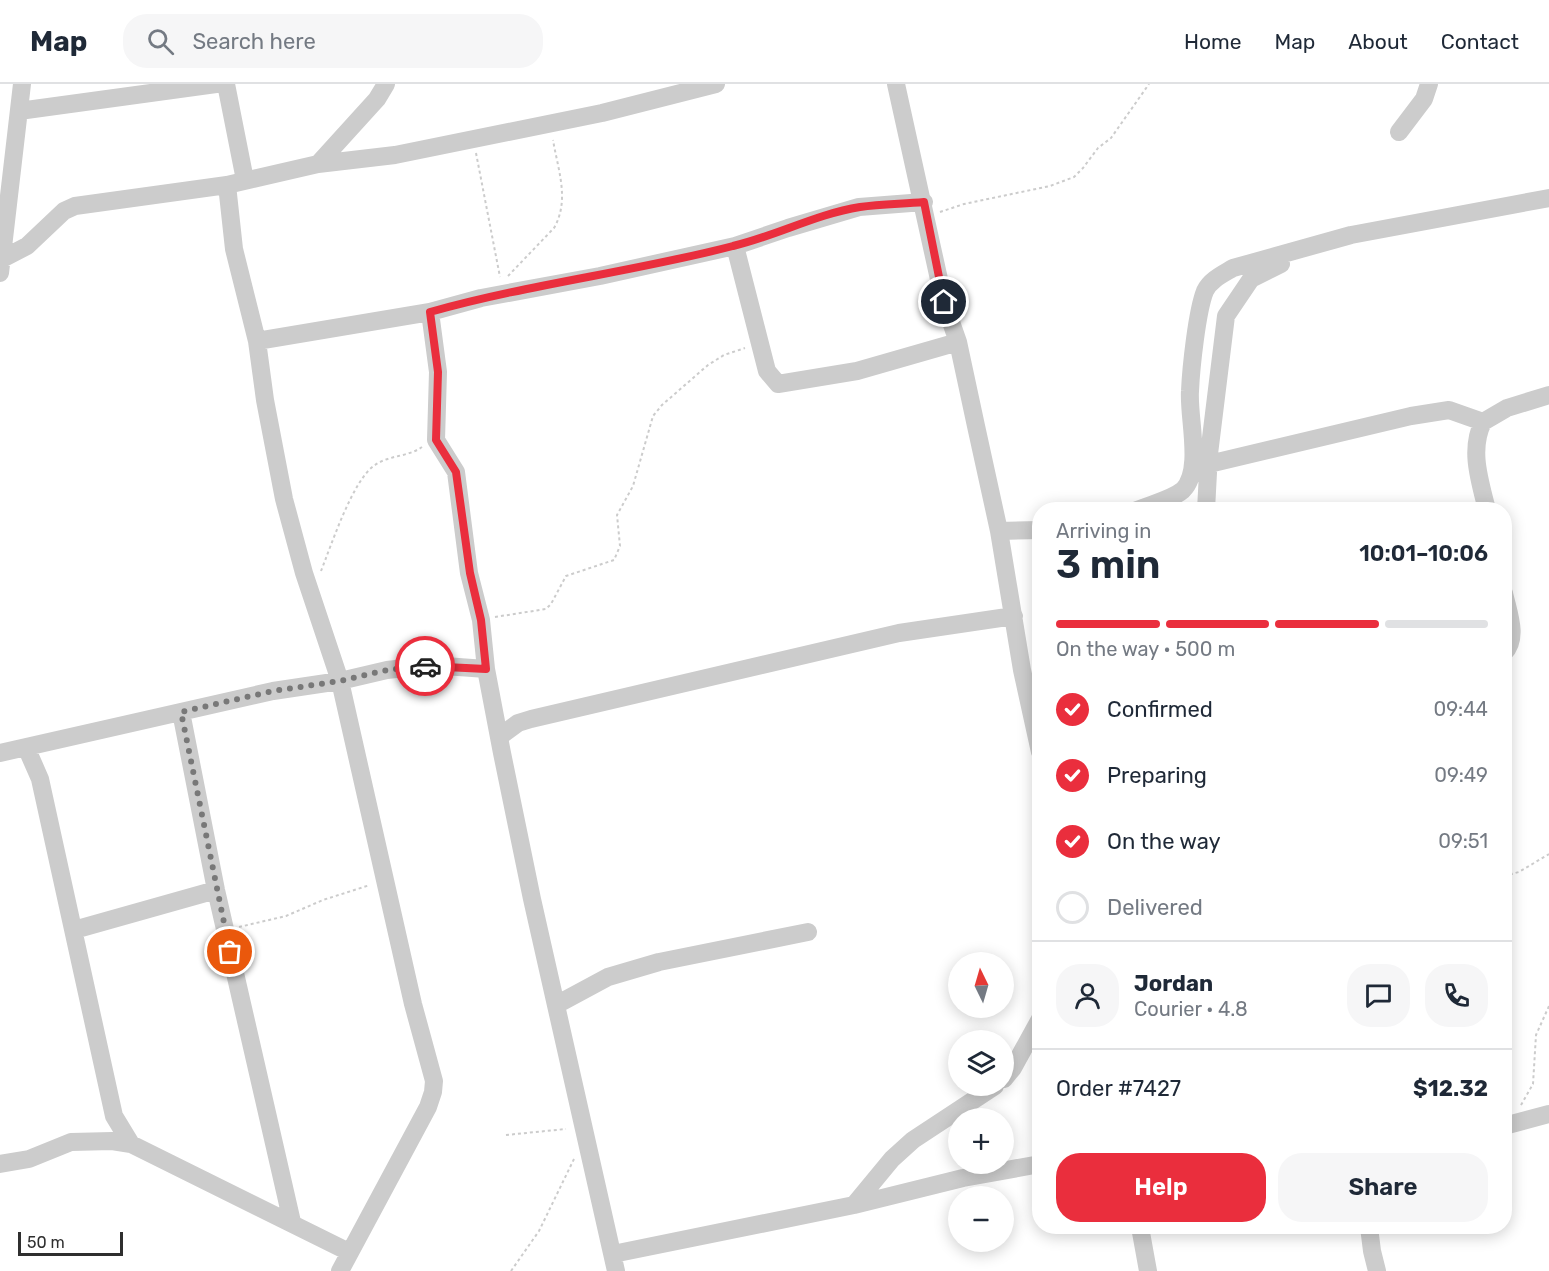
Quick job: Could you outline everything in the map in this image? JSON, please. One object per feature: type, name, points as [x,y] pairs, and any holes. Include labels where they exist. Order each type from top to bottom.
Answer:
[{"type":"street","points":[[1,266],[2,230],[22,84]]},
{"type":"street","points":[[19,111],[216,84]]},
{"type":"street","points":[[226,84],[245,180]]},
{"type":"street","points":[[318,164],[377,99],[386,84]]},
{"type":"street","points":[[1,266],[27,246],[64,211],[75,206],[227,185],[318,164],[396,155],[602,113],[670,90],[716,84]]},
{"type":"street","points":[[897,84],[944,302],[958,342],[999,531],[1014,615],[1031,668]]},
{"type":"street","points":[[1399,132],[1424,99],[1430,84]]},
{"type":"street","points":[[227,185],[234,249],[257,341],[265,400],[285,499],[311,593],[340,681],[413,1004],[431,1064],[433,1092],[409,1145],[340,1271]]},
{"type":"street","points":[[1159,502],[1172,497],[1188,482],[1193,455],[1190,392],[1200,310],[1206,290],[1216,277],[1233,268],[1351,235],[1549,198]]},
{"type":"street","points":[[257,341],[430,312],[481,298],[600,276],[735,246],[859,207],[925,210]]},
{"type":"street","points":[[1207,502],[1226,316],[1251,279],[1266,270],[1351,235]]},
{"type":"street","points":[[735,246],[767,371],[778,384],[883,364],[958,342]]},
{"type":"street","points":[[430,312],[438,372],[436,440],[456,472],[470,573],[481,620],[486,669],[499,737],[556,1005],[615,1262],[963,1178],[1032,1165]]},
{"type":"street","points":[[1485,502],[1477,467],[1475,443],[1483,422],[1507,408],[1549,395]]},
{"type":"street","points":[[1209,464],[1449,410],[1483,422]]},
{"type":"street","points":[[999,531],[1032,531]]},
{"type":"street","points":[[499,737],[518,723],[899,633],[1014,615]]},
{"type":"street","points":[[0,753],[273,691],[340,681],[387,670],[431,665],[486,669]]},
{"type":"street","points":[[494,709],[518,723]]},
{"type":"street","points":[[181,712],[225,932],[292,1222]]},
{"type":"street","points":[[26,747],[40,779],[114,1116],[131,1143]]},
{"type":"street","points":[[74,930],[216,890]]},
{"type":"street","points":[[556,1005],[608,977],[659,962],[808,932]]},
{"type":"street","points":[[1014,1066],[1032,1034]]},
{"type":"street","points":[[854,1205],[892,1159],[914,1140],[980,1096]]},
{"type":"street","points":[[1512,1124],[1549,1114]]},
{"type":"street","points":[[0,1164],[29,1159],[71,1142],[131,1143],[349,1252]]},
{"type":"street","points":[[1141,1234],[1148,1271]]},
{"type":"street","points":[[1370,1234],[1377,1271]]},
{"type":"path","points":[[925,210],[1050,186],[1074,177],[1098,148],[1111,138],[1149,84]]},
{"type":"path","points":[[474,139],[493,249],[502,283],[554,228],[564,205],[549,122]]},
{"type":"path","points":[[481,620],[546,609],[566,576],[614,560],[620,546],[617,515],[633,486],[653,416],[662,405],[708,365],[724,355],[760,343]]},
{"type":"path","points":[[311,593],[351,498],[369,470],[383,460],[415,452],[423,445]]},
{"type":"path","points":[[1512,874],[1549,854]]},
{"type":"path","points":[[225,932],[286,916],[337,895],[385,881]]},
{"type":"path","points":[[1512,1118],[1533,1084],[1536,1035],[1549,1006]]},
{"type":"path","points":[[506,1135],[584,1127]]},
{"type":"path","points":[[511,1271],[539,1231],[575,1152]]},
{"type":"way so far","points":[[230,952],[181,712],[273,691],[340,681],[387,670],[425,666]]},
{"type":"route","points":[[425,666],[486,669],[481,620],[470,573],[456,472],[436,440],[438,372],[430,312],[481,298],[600,276],[735,246],[859,207],[924,202],[944,302]]}]
